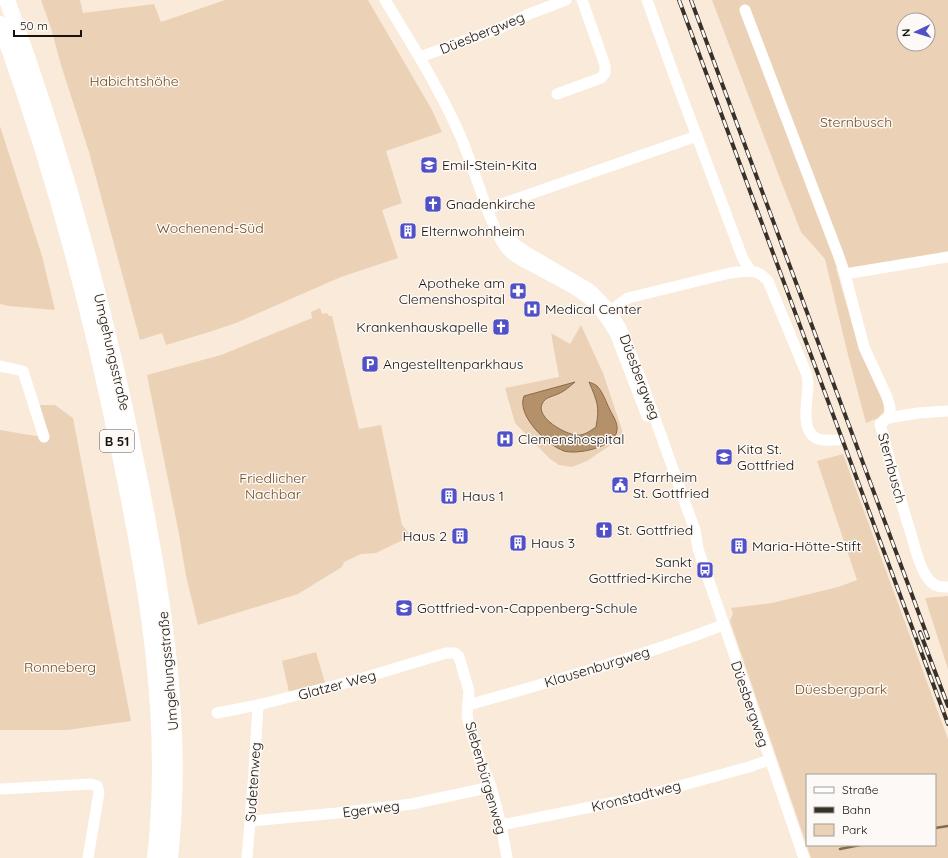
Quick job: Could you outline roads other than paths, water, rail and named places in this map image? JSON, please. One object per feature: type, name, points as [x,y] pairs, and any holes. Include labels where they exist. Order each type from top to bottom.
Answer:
[{"type":"highway","name":"Umgehungsstraße","points":[[7,0],[53,135],[83,235],[120,382],[145,507],[164,621],[172,695],[174,725],[174,790],[170,858]]},
{"type":"highway","name":"Umgehungsstraße","points":[[0,24],[45,157],[73,254],[112,413],[136,537],[151,629],[158,697],[160,769],[155,858]]},
{"type":"street","name":"Düesbergweg","points":[[385,0],[436,86],[460,136],[487,209],[501,239],[511,241],[525,251],[590,289],[601,300],[608,314],[621,328],[695,530],[698,549],[769,760],[804,858]]},
{"type":"street","name":"Düesbergweg","points":[[420,57],[500,28],[529,14],[566,0]]},
{"type":"street","points":[[557,94],[601,78],[605,73],[605,65],[582,0]]},
{"type":"street","points":[[647,0],[696,136],[743,259],[751,271]]},
{"type":"street","name":"Sternbusch","points":[[745,10],[845,274],[864,347],[887,397],[890,413],[888,418],[880,424],[897,491],[917,554],[930,582],[936,586],[946,587]]},
{"type":"street","points":[[487,209],[696,136]]},
{"type":"street","points":[[845,274],[948,257]]},
{"type":"street","points":[[608,314],[628,298],[730,273],[751,271],[760,274],[768,280],[807,375],[806,421],[808,429],[812,435],[818,439],[837,440]]},
{"type":"street","points":[[0,366],[22,372],[44,436]]},
{"type":"street","points":[[888,418],[918,413],[948,411]]},
{"type":"street","name":"Klausenburgweg","points":[[468,705],[623,660],[672,644],[723,624]]},
{"type":"street","name":"Glatzer Weg","points":[[217,713],[258,705],[353,682],[446,653],[455,653]]},
{"type":"street","name":"Siebenbürgenweg","points":[[455,653],[459,657],[469,691],[467,715],[479,759],[491,787],[501,825],[507,858]]},
{"type":"street","name":"Sudetenweg","points":[[247,858],[251,821],[258,705]]},
{"type":"street","name":"Kronstadtweg","points":[[501,825],[636,798],[769,760]]},
{"type":"street","points":[[0,789],[91,784],[97,786],[99,792],[88,858]]},
{"type":"street","name":"Egerweg","points":[[251,821],[412,804],[491,787]]},
{"type":"waterway","points":[[936,828],[948,826]]},
{"type":"waterway","points":[[840,849],[855,846]]},
{"type":"railway","points":[[679,0],[948,724]]},
{"type":"railway","points":[[691,0],[928,638]]},
{"type":"railway","points":[[920,632],[948,706]]},
{"type":"place","name":"Emil-Stein-Kita","points":[[429,165]]},
{"type":"place","name":"Gnadenkirche","points":[[433,204]]},
{"type":"place","name":"Elternwohnheim","points":[[408,231]]},
{"type":"place","name":"Apotheke am Clemenshospital","points":[[518,291]]},
{"type":"place","name":"Medical Center","points":[[532,309]]},
{"type":"place","name":"Krankenhauskapelle","points":[[501,327]]},
{"type":"place","name":"Angestelltenparkhaus","points":[[370,364]]},
{"type":"place","name":"Clemenshospital","points":[[505,439]]},
{"type":"place","name":"Kita St. Gottfried","points":[[724,457]]},
{"type":"place","name":"Pfarrheim St. Gottfried","points":[[620,485]]},
{"type":"place","name":"Haus 1","points":[[449,496]]},
{"type":"place","name":"St. Gottfried","points":[[604,530]]},
{"type":"place","name":"Haus 2","points":[[460,536]]},
{"type":"place","name":"Haus 3","points":[[518,543]]},
{"type":"place","name":"Maria-Hötte-Stift","points":[[739,546]]},
{"type":"place","name":"Sankt Gottfried-Kirche","points":[[705,570]]},
{"type":"place","name":"Gottfried-von-Cappenberg-Schule","points":[[404,608]]},
{"type":"park label","name":"Habichtshöhe","points":[[134,81]]},
{"type":"park label","name":"Wochenend-Süd","points":[[210,228]]},
{"type":"park label","name":"Friedlicher Nachbar","points":[[273,486]]},
{"type":"park label","name":"Ronneberg","points":[[60,667]]},
{"type":"park label","name":"Düesbergpark","points":[[841,689]]}]
